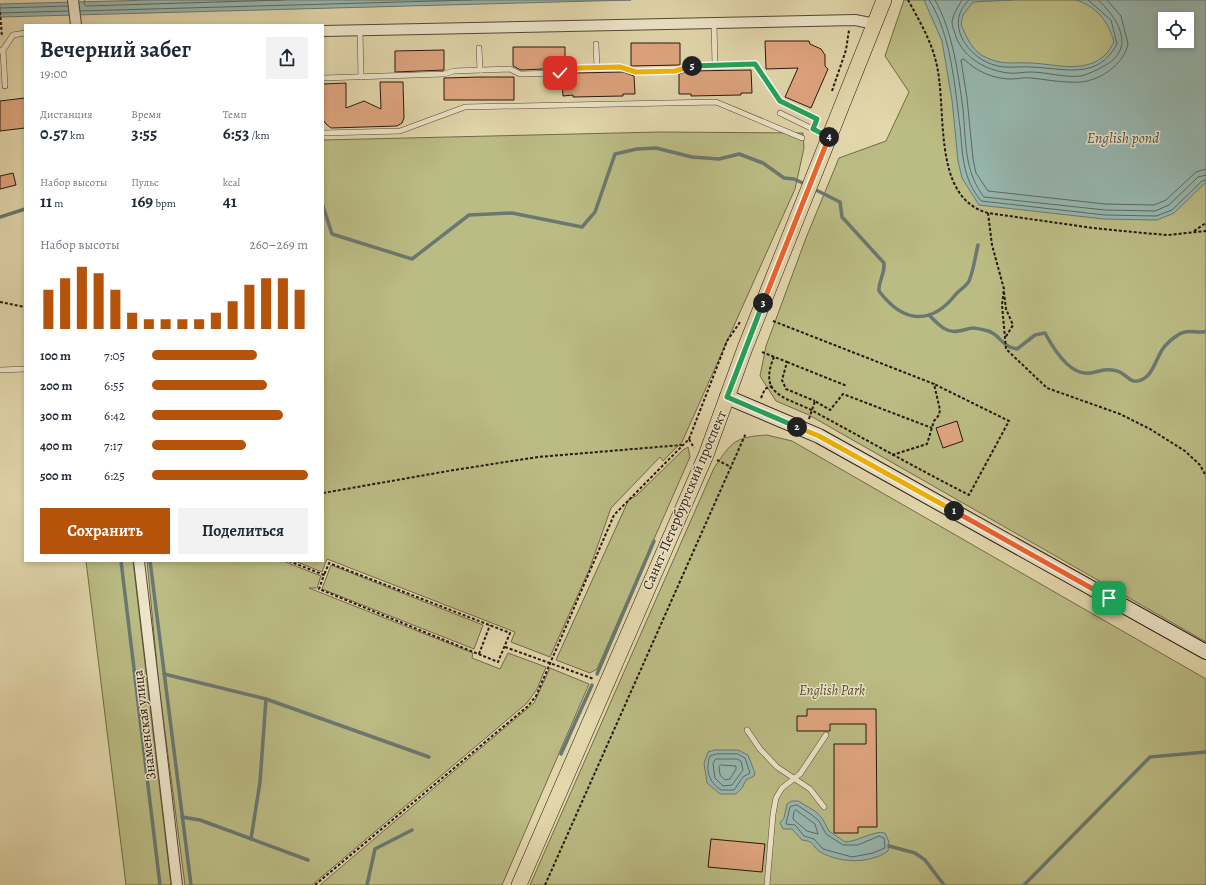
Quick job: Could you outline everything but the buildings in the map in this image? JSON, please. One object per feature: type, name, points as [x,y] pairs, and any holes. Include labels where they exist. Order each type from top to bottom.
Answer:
[{"type":"main road","name":"Санкт-Петербургский проспект","points":[[519,885],[706,455],[727,397],[884,0]]},
{"type":"main road","points":[[727,397],[819,436],[1206,652]]},
{"type":"street","points":[[74,0],[76,24]]},
{"type":"street","points":[[324,31],[855,20],[875,24]]},
{"type":"street","name":"Знаменская улица","points":[[138,562],[177,885]]},
{"type":"lane","points":[[714,23],[715,65]]},
{"type":"lane","points":[[360,30],[361,77]]},
{"type":"lane","points":[[5,86],[1,51],[13,35],[24,33]]},
{"type":"lane","points":[[596,44],[597,68]]},
{"type":"lane","points":[[479,48],[480,70]]},
{"type":"lane","points":[[324,78],[444,74],[454,71],[510,69],[520,74],[560,73],[579,68],[620,67],[636,72],[675,71],[691,66],[755,64],[780,101],[817,119],[813,129]]},
{"type":"lane","points":[[324,133],[400,131],[465,107],[716,102],[802,138]]},
{"type":"lane","points":[[780,113],[829,137]]},
{"type":"lane","points":[[0,370],[24,368]]},
{"type":"lane","points":[[747,730],[760,749],[777,767],[810,789],[824,806]]},
{"type":"lane","points":[[767,885],[773,814],[776,798],[782,788],[809,762],[820,742],[826,735]]},
{"type":"path","points":[[908,0],[935,58],[943,132],[952,180],[959,194],[967,204],[976,210],[988,213],[1093,228],[1168,235],[1192,231],[1206,231]]},
{"type":"path","points":[[0,12],[2,35]]},
{"type":"path","points":[[831,94],[846,50],[850,28]]},
{"type":"path","points":[[988,213],[992,245],[1002,276],[1006,309],[1013,325],[1005,340]]},
{"type":"path","points":[[1192,231],[1206,223]]},
{"type":"path","points":[[1004,289],[1002,305],[1006,349],[1047,388],[1120,414],[1150,429],[1185,451],[1200,465],[1206,476]]},
{"type":"path","points":[[0,302],[24,307]]},
{"type":"path","points":[[773,321],[934,384],[1009,421],[969,495],[892,455],[812,410],[779,395],[772,386],[769,377],[774,357]]},
{"type":"path","points":[[762,352],[847,386]]},
{"type":"path","points":[[787,362],[782,380],[786,389],[815,401],[830,410],[843,394],[932,428]]},
{"type":"path","points":[[892,455],[927,444],[940,410],[934,384]]},
{"type":"path","points":[[761,399],[765,388],[772,386]]},
{"type":"path","points":[[809,419],[815,401]]},
{"type":"path","points":[[545,885],[746,433]]},
{"type":"path","points":[[315,885],[528,706],[536,696],[614,516],[690,439],[692,447]]},
{"type":"path","points":[[324,493],[538,457],[683,445]]},
{"type":"path","points":[[711,457],[731,467]]},
{"type":"path","points":[[292,562],[324,575]]},
{"type":"path","points":[[329,563],[490,625],[510,633],[498,662],[319,589],[329,563]]},
{"type":"path","points":[[479,654],[490,625]]},
{"type":"path","points":[[505,647],[596,680]]},
{"type":"green space","points":[[904,0],[1206,0],[1206,642],[809,415],[776,401],[760,376],[766,346],[806,238],[839,158],[886,141],[909,92],[885,56]]},
{"type":"green space","points":[[659,132],[803,133],[804,148],[795,189],[682,442],[663,461],[660,457],[611,508],[589,570],[550,657],[511,642],[515,632],[327,559],[322,572],[297,562],[324,562],[324,140]]},
{"type":"green space","name":"English Park","points":[[767,435],[792,441],[1206,679],[1206,885],[530,885],[714,468],[725,452],[735,442],[748,437]]},
{"type":"green space","points":[[688,447],[690,457],[597,669],[590,673],[556,660],[629,499],[636,496],[683,450]]},
{"type":"green space","points":[[86,562],[133,562],[171,885],[126,885]]},
{"type":"green space","points":[[147,562],[286,562],[321,576],[317,588],[309,588],[473,653],[472,658],[500,669],[508,653],[546,667],[537,689],[527,703],[312,885],[185,885],[159,686]]},
{"type":"green space","points":[[331,565],[483,625],[474,649],[322,589]]},
{"type":"green space","points":[[550,668],[589,684],[502,885],[320,885],[534,703]]},
{"type":"water","points":[[152,0],[631,0],[0,17],[0,4]]},
{"type":"water","name":"English pond","points":[[924,0],[1012,0],[973,2],[963,15],[961,24],[969,42],[975,50],[990,59],[1007,63],[1079,66],[1097,61],[1109,51],[1114,42],[1112,34],[1101,16],[1090,7],[1076,0],[1206,0],[1206,182],[1174,213],[1157,220],[1104,219],[979,205],[962,178],[958,161],[952,100],[942,41]]},
{"type":"water","points":[[715,750],[738,750],[748,755],[755,773],[754,776],[746,780],[742,788],[736,794],[720,794],[707,783],[704,763],[708,752]]},
{"type":"water","points":[[792,801],[798,801],[815,811],[822,818],[829,831],[845,842],[856,840],[871,834],[881,832],[885,833],[889,842],[888,851],[873,858],[855,861],[838,859],[822,853],[812,843],[802,840],[792,829],[783,829],[780,823],[784,818],[787,804]]},
{"type":"waterway","points":[[324,209],[332,234],[412,259],[469,215],[512,213],[582,227],[595,212],[615,154],[637,149],[656,148],[692,157],[719,159],[739,154],[763,163],[784,178],[794,179],[807,185]]},
{"type":"waterway","points":[[812,188],[840,202],[842,217],[884,263],[884,271],[879,291],[888,302],[907,314],[927,316],[937,312],[966,285],[969,281],[973,268],[978,245]]},
{"type":"waterway","points":[[0,217],[24,209]]},
{"type":"waterway","points":[[929,315],[942,327],[950,331],[954,332],[969,328],[988,331],[1007,346],[1017,349],[1035,335],[1045,333],[1057,353],[1069,366],[1076,370],[1083,373],[1113,370],[1120,372],[1134,381],[1141,380],[1149,374],[1162,350],[1174,338],[1185,332],[1206,331]]},
{"type":"waterway","points":[[597,674],[654,541]]},
{"type":"waterway","points":[[121,562],[160,885]]},
{"type":"waterway","points":[[150,562],[191,885]]},
{"type":"waterway","points":[[164,674],[266,699],[260,782],[251,839]]},
{"type":"waterway","points":[[561,754],[592,685]]},
{"type":"waterway","points":[[266,699],[429,757]]},
{"type":"waterway","points":[[1024,885],[1150,757],[1206,752]]},
{"type":"waterway","points":[[182,817],[200,820],[308,860]]},
{"type":"waterway","points":[[367,885],[375,849],[412,830]]},
{"type":"waterway","points":[[889,846],[915,853],[925,860],[944,885]]},
{"type":"route","points":[[560,73],[579,68],[620,67],[636,72],[675,71],[691,66],[755,64],[780,101],[817,119],[813,129],[829,137],[727,397],[819,436],[1109,598]]}]
